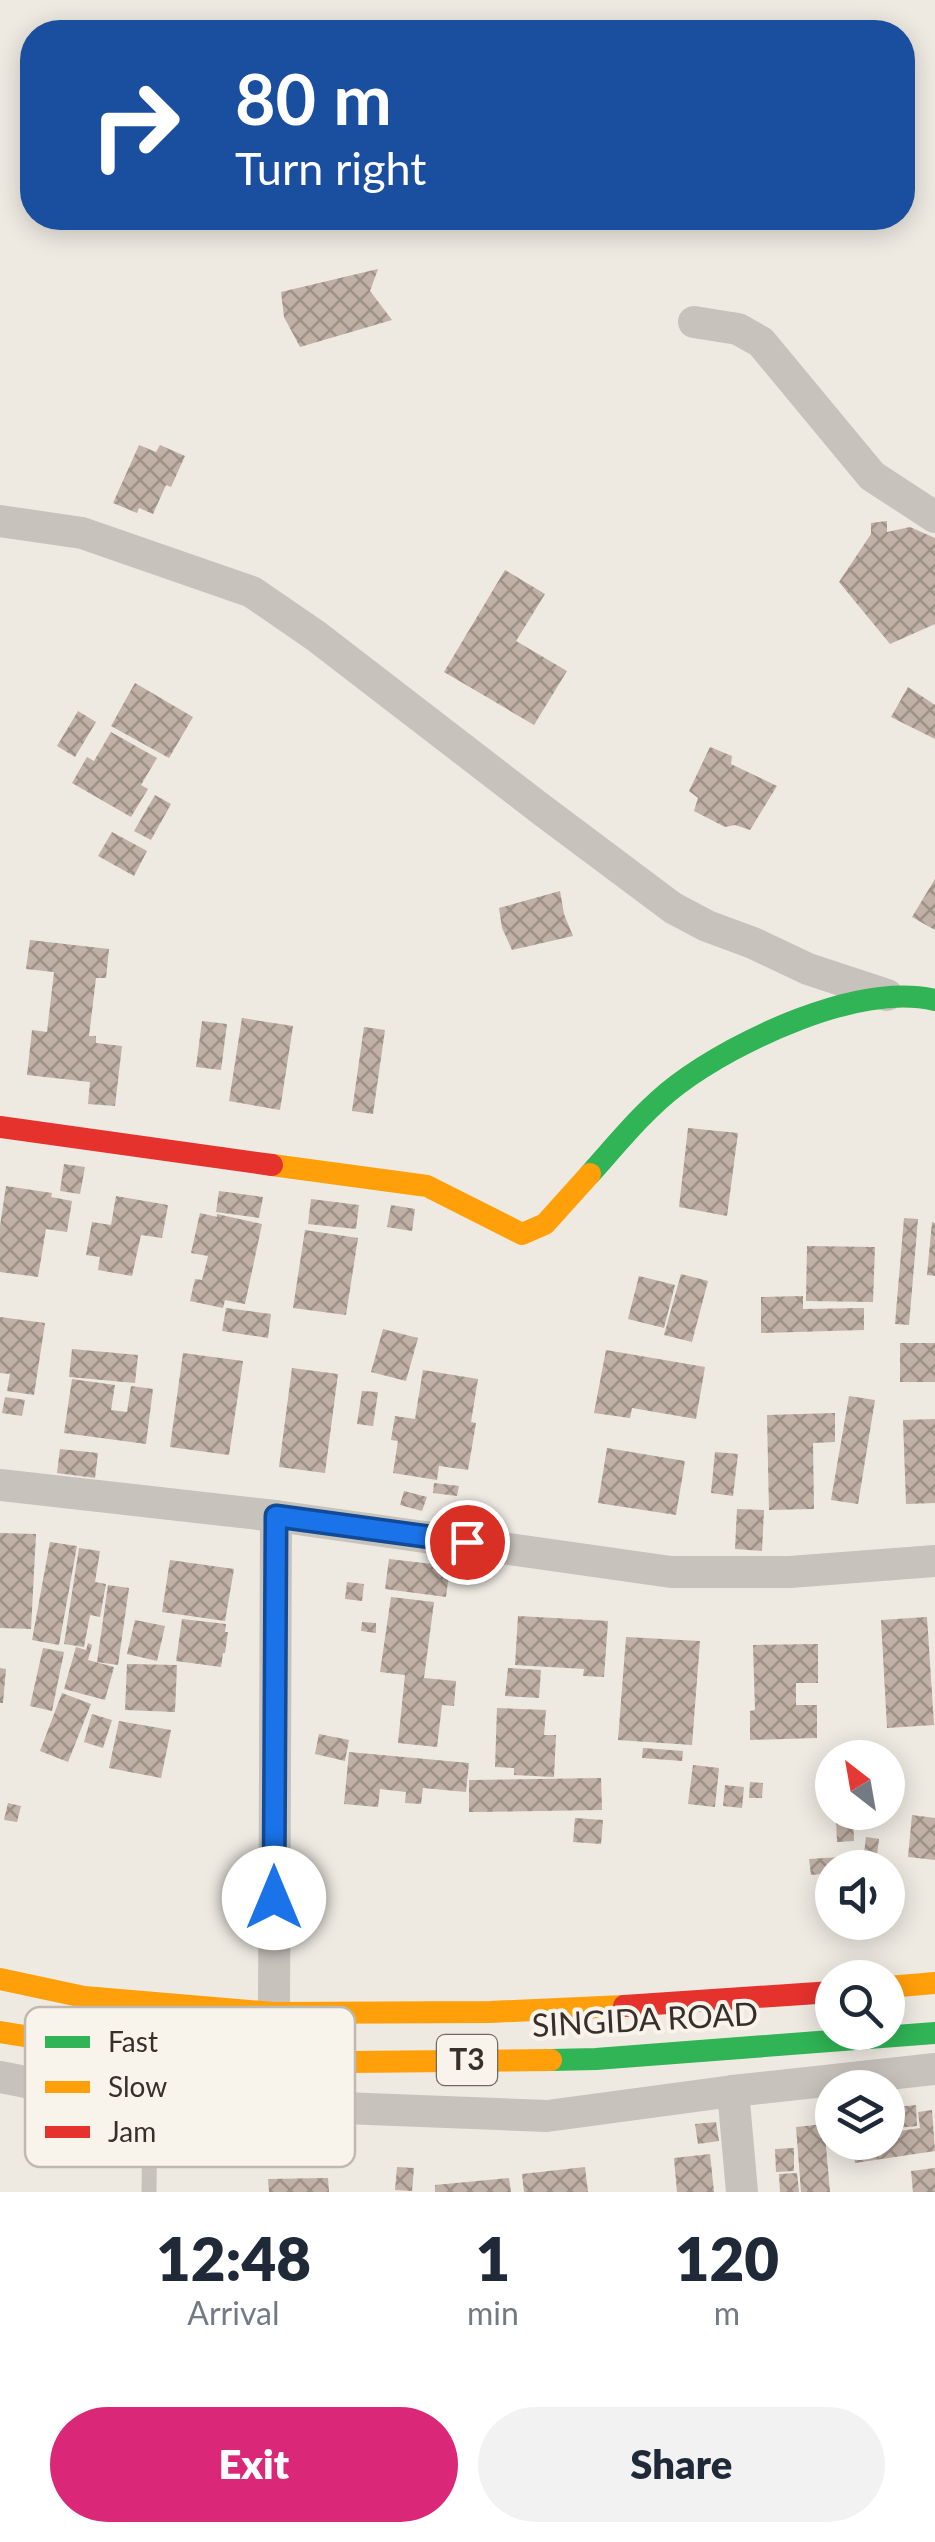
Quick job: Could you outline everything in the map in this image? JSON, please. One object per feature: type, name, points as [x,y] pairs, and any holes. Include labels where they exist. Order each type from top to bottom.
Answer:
[{"type":"main road","points":[[0,1127],[427,1186],[522,1234],[545,1224],[675,1086],[752,1042],[851,1004],[890,996],[916,995],[935,1000]]},
{"type":"main road","name":"SINGIDA ROAD","points":[[0,1979],[84,1997],[203,2007]]},
{"type":"main road","points":[[905,1987],[935,1984]]},
{"type":"main road","name":"SINGIDA ROAD","points":[[355,2013],[490,2012],[815,1993]]},
{"type":"main road","name":"SINGIDA ROAD","points":[[0,2032],[25,2040]]},
{"type":"main road","name":"SINGIDA ROAD","points":[[355,2062],[596,2059],[935,2033]]},
{"type":"street","points":[[694,322],[738,329],[762,342],[872,476],[935,517]]},
{"type":"street","points":[[0,521],[82,533],[252,592],[316,636],[673,908],[808,969],[890,996]]},
{"type":"street","points":[[0,1484],[276,1516],[672,1572],[790,1572],[935,1561]]},
{"type":"street","points":[[274,2007],[276,1516]]},
{"type":"street","points":[[355,2098],[548,2116],[733,2090],[935,2069]]},
{"type":"street","points":[[0,2078],[25,2082]]},
{"type":"street","points":[[733,2090],[742,2192]]},
{"type":"lane","points":[[149,2167],[149,2192]]},
{"type":"building","points":[[378,269],[370,291],[392,320],[300,347],[284,317],[281,292]]},
{"type":"building","points":[[139,445],[156,452],[160,445],[185,456],[153,514],[139,508],[137,513],[113,503]]},
{"type":"building","points":[[887,521],[887,532],[910,527],[935,538],[935,624],[890,644],[839,582],[871,534],[871,523]]},
{"type":"building","points":[[505,570],[545,594],[516,641],[567,671],[534,725],[444,672]]},
{"type":"building","points":[[135,683],[193,717],[169,758],[111,726]]},
{"type":"building","points":[[908,687],[935,705],[935,739],[891,717]]},
{"type":"building","points":[[78,711],[96,722],[75,757],[57,746]]},
{"type":"building","points":[[111,732],[157,758],[141,785],[148,789],[131,817],[72,783],[87,757],[94,761]]},
{"type":"building","points":[[710,747],[732,756],[731,764],[777,786],[750,830],[735,825],[725,827],[694,811],[698,798],[689,791]]},
{"type":"building","points":[[155,795],[171,804],[151,840],[134,831]]},
{"type":"building","points":[[112,832],[147,851],[134,876],[98,856]]},
{"type":"building","points":[[935,879],[935,930],[912,917]]},
{"type":"building","points":[[560,891],[573,936],[512,950],[502,928],[499,908]]},
{"type":"building","points":[[30,940],[109,949],[106,978],[96,978],[89,1036],[96,1036],[96,1043],[122,1046],[115,1106],[88,1104],[90,1082],[27,1075],[32,1030],[47,1032],[54,972],[26,969]]},
{"type":"building","points":[[242,1018],[293,1026],[280,1110],[229,1101]]},
{"type":"building","points":[[202,1021],[227,1024],[221,1070],[196,1067]]},
{"type":"building","points":[[364,1027],[385,1030],[373,1114],[352,1111]]},
{"type":"building","points":[[688,1128],[738,1133],[727,1216],[679,1207]]},
{"type":"building","points":[[64,1164],[85,1167],[80,1194],[60,1191]]},
{"type":"building","points":[[6,1186],[52,1193],[51,1197],[72,1201],[67,1232],[46,1229],[38,1277],[0,1272],[0,1226]]},
{"type":"building","points":[[219,1191],[263,1197],[259,1218],[216,1212]]},
{"type":"building","points":[[116,1196],[168,1205],[162,1238],[141,1235],[132,1276],[98,1270],[100,1257],[86,1255],[92,1222],[111,1225]]},
{"type":"building","points":[[311,1199],[359,1205],[356,1229],[308,1224]]},
{"type":"building","points":[[391,1205],[415,1209],[412,1231],[387,1227]]},
{"type":"building","points":[[200,1213],[262,1224],[245,1304],[225,1300],[223,1308],[190,1301],[195,1279],[202,1280],[208,1256],[191,1253]]},
{"type":"building","points":[[904,1218],[918,1219],[909,1325],[895,1324]]},
{"type":"building","points":[[932,1222],[935,1223],[935,1276],[927,1275]]},
{"type":"building","points":[[305,1230],[358,1238],[346,1315],[293,1308]]},
{"type":"building","points":[[807,1246],[875,1247],[873,1302],[806,1301]]},
{"type":"building","points":[[681,1274],[708,1281],[692,1342],[664,1335]]},
{"type":"building","points":[[639,1276],[675,1285],[664,1328],[628,1319]]},
{"type":"building","points":[[803,1296],[803,1309],[864,1308],[864,1330],[761,1333],[761,1297]]},
{"type":"building","points":[[226,1308],[271,1314],[268,1338],[222,1331]]},
{"type":"building","points":[[0,1317],[45,1323],[34,1395],[7,1391],[10,1374],[0,1373]]},
{"type":"building","points":[[383,1329],[418,1338],[406,1381],[371,1372]]},
{"type":"building","points":[[900,1343],[935,1343],[935,1382],[900,1382]]},
{"type":"building","points":[[72,1349],[138,1355],[135,1383],[69,1377]]},
{"type":"building","points":[[606,1350],[705,1367],[696,1419],[632,1408],[630,1418],[594,1413]]},
{"type":"building","points":[[183,1353],[243,1361],[229,1455],[170,1447]]},
{"type":"building","points":[[292,1368],[338,1374],[325,1473],[279,1467]]},
{"type":"building","points":[[423,1370],[478,1379],[468,1470],[439,1466],[437,1480],[393,1473],[398,1441],[391,1440],[395,1416],[415,1419]]},
{"type":"building","points":[[72,1379],[115,1385],[111,1410],[127,1412],[131,1386],[153,1389],[146,1444],[64,1433]]},
{"type":"building","points":[[362,1391],[378,1392],[373,1426],[357,1424]]},
{"type":"building","points":[[849,1396],[875,1400],[858,1504],[831,1500]]},
{"type":"building","points":[[5,1397],[25,1400],[22,1416],[2,1413]]},
{"type":"building","points":[[835,1413],[835,1442],[813,1443],[814,1509],[769,1510],[767,1415]]},
{"type":"building","points":[[935,1419],[935,1503],[906,1504],[903,1420]]},
{"type":"building","points":[[607,1448],[685,1461],[676,1515],[598,1503]]},
{"type":"building","points":[[60,1449],[98,1453],[95,1478],[57,1473]]},
{"type":"building","points":[[715,1452],[738,1454],[733,1496],[711,1493]]},
{"type":"building","points":[[434,1483],[459,1486],[457,1496],[433,1493]]},
{"type":"building","points":[[404,1491],[427,1497],[422,1511],[400,1505]]},
{"type":"building","points":[[737,1509],[764,1510],[762,1551],[735,1549]]},
{"type":"building","points":[[0,1533],[36,1534],[31,1629],[0,1628]]},
{"type":"building","points":[[50,1542],[77,1546],[59,1645],[32,1640]]},
{"type":"building","points":[[79,1548],[100,1551],[95,1582],[106,1584],[100,1617],[90,1615],[84,1647],[64,1644]]},
{"type":"building","points":[[389,1559],[450,1566],[446,1597],[385,1589]]},
{"type":"building","points":[[170,1560],[234,1569],[225,1621],[162,1612]]},
{"type":"building","points":[[347,1582],[364,1584],[362,1601],[345,1599]]},
{"type":"building","points":[[108,1585],[129,1588],[118,1665],[97,1662]]},
{"type":"building","points":[[391,1597],[434,1602],[424,1678],[456,1681],[454,1706],[442,1705],[437,1747],[398,1743],[405,1675],[380,1672]]},
{"type":"building","points":[[518,1616],[608,1621],[604,1677],[583,1676],[584,1669],[515,1665]]},
{"type":"building","points":[[927,1617],[934,1725],[887,1728],[881,1620]]},
{"type":"building","points":[[182,1619],[226,1624],[221,1667],[176,1661]]},
{"type":"building","points":[[135,1620],[165,1626],[157,1661],[127,1654]]},
{"type":"building","points":[[362,1622],[376,1623],[376,1633],[361,1631]]},
{"type":"building","points":[[626,1637],[700,1641],[692,1745],[618,1740]]},
{"type":"building","points":[[88,1643],[92,1645],[88,1660],[114,1667],[105,1700],[64,1689],[76,1647],[86,1650]]},
{"type":"building","points":[[818,1644],[818,1683],[796,1683],[796,1705],[817,1705],[817,1738],[750,1740],[750,1711],[755,1710],[753,1645]]},
{"type":"building","points":[[43,1648],[64,1652],[52,1711],[30,1706]]},
{"type":"building","points":[[127,1664],[177,1665],[175,1712],[125,1710]]},
{"type":"building","points":[[0,1668],[6,1669],[3,1703],[0,1703]]},
{"type":"building","points":[[508,1668],[541,1670],[539,1698],[505,1696]]},
{"type":"building","points":[[62,1693],[91,1704],[68,1762],[40,1751]]},
{"type":"building","points":[[497,1708],[546,1710],[544,1735],[556,1735],[554,1777],[514,1775],[514,1768],[495,1767]]},
{"type":"building","points":[[92,1714],[112,1720],[103,1748],[84,1742]]},
{"type":"building","points":[[119,1721],[171,1730],[161,1778],[109,1768]]},
{"type":"building","points":[[319,1734],[349,1740],[345,1761],[315,1754]]},
{"type":"building","points":[[643,1748],[683,1751],[682,1761],[642,1758]]},
{"type":"building","points":[[349,1752],[469,1763],[466,1792],[423,1788],[421,1804],[405,1803],[406,1792],[380,1789],[378,1807],[344,1804]]},
{"type":"building","points":[[693,1765],[719,1768],[715,1807],[688,1804]]},
{"type":"building","points":[[601,1778],[602,1810],[469,1812],[469,1780]]},
{"type":"building","points":[[750,1782],[763,1783],[762,1798],[749,1798]]},
{"type":"building","points":[[725,1785],[744,1787],[742,1808],[723,1806]]},
{"type":"building","points":[[8,1803],[21,1806],[17,1822],[4,1820]]},
{"type":"building","points":[[912,1815],[935,1818],[935,1860],[908,1857]]},
{"type":"building","points":[[575,1818],[603,1820],[601,1844],[573,1842]]},
{"type":"building","points":[[836,1830],[854,1830],[854,1841],[837,1842]]},
{"type":"building","points":[[866,1837],[879,1839],[878,1850],[864,1850]]},
{"type":"building","points":[[809,1859],[815,1859],[815,1875],[811,1875]]},
{"type":"building","points":[[916,2105],[917,2126],[905,2127],[905,2106]]},
{"type":"building","points":[[932,2110],[935,2151],[905,2156],[905,2130],[920,2128],[918,2112]]},
{"type":"building","points":[[716,2122],[719,2141],[698,2144],[695,2124]]},
{"type":"building","points":[[815,2125],[815,2160],[827,2160],[830,2192],[801,2192],[796,2127]]},
{"type":"building","points":[[794,2148],[794,2171],[776,2172],[775,2149]]},
{"type":"building","points":[[710,2154],[714,2192],[677,2192],[674,2158]]},
{"type":"building","points":[[397,2167],[414,2168],[412,2191],[395,2190]]},
{"type":"building","points":[[585,2167],[588,2192],[524,2192],[522,2174]]},
{"type":"building","points":[[935,2168],[935,2192],[913,2192],[911,2171]]},
{"type":"building","points":[[797,2173],[799,2192],[780,2192],[779,2174]]},
{"type":"building","points":[[328,2178],[329,2192],[269,2192],[268,2179]]},
{"type":"building","points":[[509,2178],[511,2192],[435,2192],[435,2185]]},
{"type":"traffic: fast","points":[[590,1174],[665,1095],[732,1050],[836,1007],[871,999],[935,1000]]},
{"type":"traffic: fast","points":[[551,2060],[935,2033]]},
{"type":"traffic: slow","points":[[272,1165],[427,1186],[522,1234],[545,1224],[590,1174]]},
{"type":"traffic: slow","points":[[0,1979],[84,1997],[203,2007]]},
{"type":"traffic: slow","points":[[905,1986],[935,1983]]},
{"type":"traffic: slow","points":[[355,2013],[624,2006]]},
{"type":"traffic: slow","points":[[0,2032],[25,2036]]},
{"type":"traffic: slow","points":[[355,2062],[551,2060]]},
{"type":"traffic: jam","points":[[0,1127],[272,1165]]},
{"type":"traffic: jam","points":[[624,2006],[815,1993]]},
{"type":"route","points":[[274,1898],[276,1516],[467,1542]]}]
